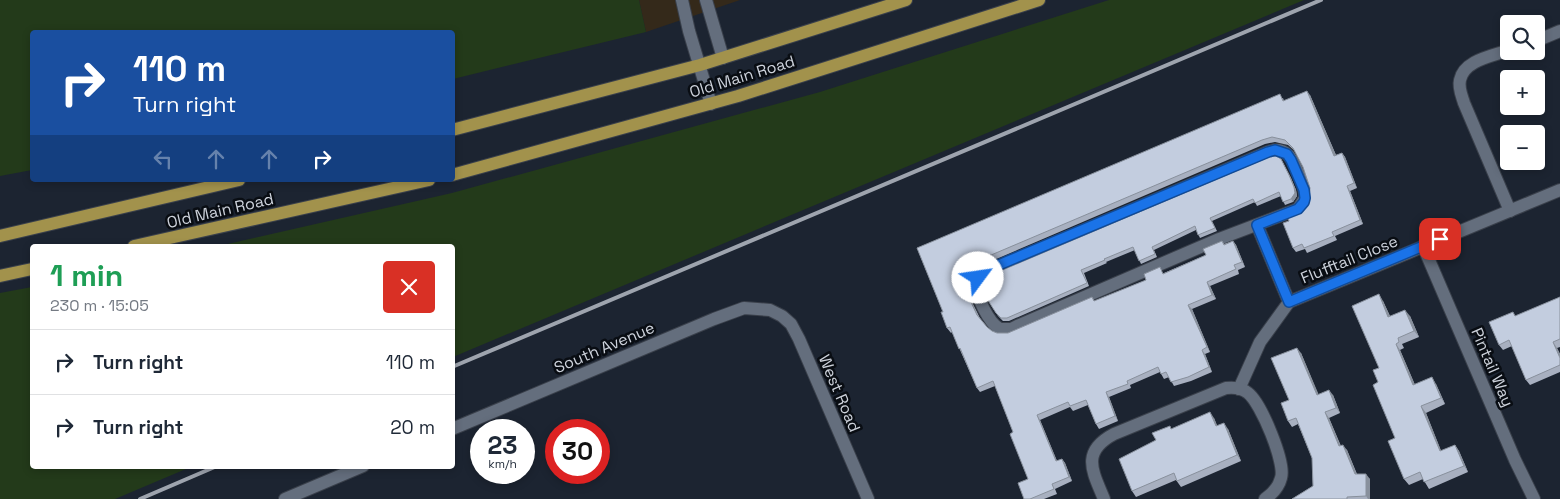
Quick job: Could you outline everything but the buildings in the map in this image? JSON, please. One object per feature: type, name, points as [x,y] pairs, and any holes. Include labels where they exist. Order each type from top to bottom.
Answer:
[{"type":"main road","name":"Old Main Road","points":[[455,129],[700,65],[906,0]]},
{"type":"main road","name":"Old Main Road","points":[[455,174],[711,104],[1038,0]]},
{"type":"main road","name":"Old Main Road","points":[[0,236],[230,182]]},
{"type":"main road","name":"Old Main Road","points":[[143,244],[420,182]]},
{"type":"main road","points":[[0,276],[30,269]]},
{"type":"street","points":[[682,0],[689,31],[711,104]]},
{"type":"street","points":[[706,0],[723,58]]},
{"type":"street","points":[[1545,37],[1560,30]]},
{"type":"street","points":[[1500,53],[1471,64],[1464,71],[1460,80],[1460,89],[1464,103],[1510,211]]},
{"type":"street","points":[[1282,151],[1291,160],[1304,190],[1304,202],[1298,209],[1257,225],[1218,239],[1011,329],[1000,329],[992,324],[976,289],[978,278],[989,269],[1268,152],[1282,151]]},
{"type":"street","name":"Flufftail Close","points":[[1289,302],[1560,190]]},
{"type":"street","points":[[1239,389],[1260,342],[1289,302],[1257,225]]},
{"type":"street","name":"Pintail Way","points":[[1423,246],[1515,460],[1534,499]]},
{"type":"street","name":"South Avenue","points":[[455,428],[722,316],[744,308],[770,310]]},
{"type":"street","name":"West Road","points":[[770,310],[782,316],[791,324],[799,338],[868,499]]},
{"type":"street","points":[[1104,499],[1092,469],[1092,460],[1100,443],[1226,388],[1239,389],[1250,394],[1256,401],[1280,457],[1282,477],[1276,488],[1265,499]]},
{"type":"street","points":[[285,499],[356,469]]},
{"type":"shaded area","points":[[639,0],[740,0],[646,32]]},
{"type":"green space","points":[[0,0],[639,0],[646,32],[455,79],[455,30],[30,30],[30,170],[0,176]]},
{"type":"green space","points":[[1109,0],[1304,0],[455,356],[455,244],[228,244],[452,193],[820,92]]},
{"type":"green space","points":[[30,287],[30,469],[186,469],[115,499],[0,499],[0,293]]},
{"type":"railway","points":[[455,366],[1321,0]]},
{"type":"railway","points":[[140,499],[210,469]]},
{"type":"route","points":[[978,278],[989,269],[1275,150],[1287,154],[1306,194],[1304,202],[1298,209],[1257,225],[1289,302],[1440,239]]}]
